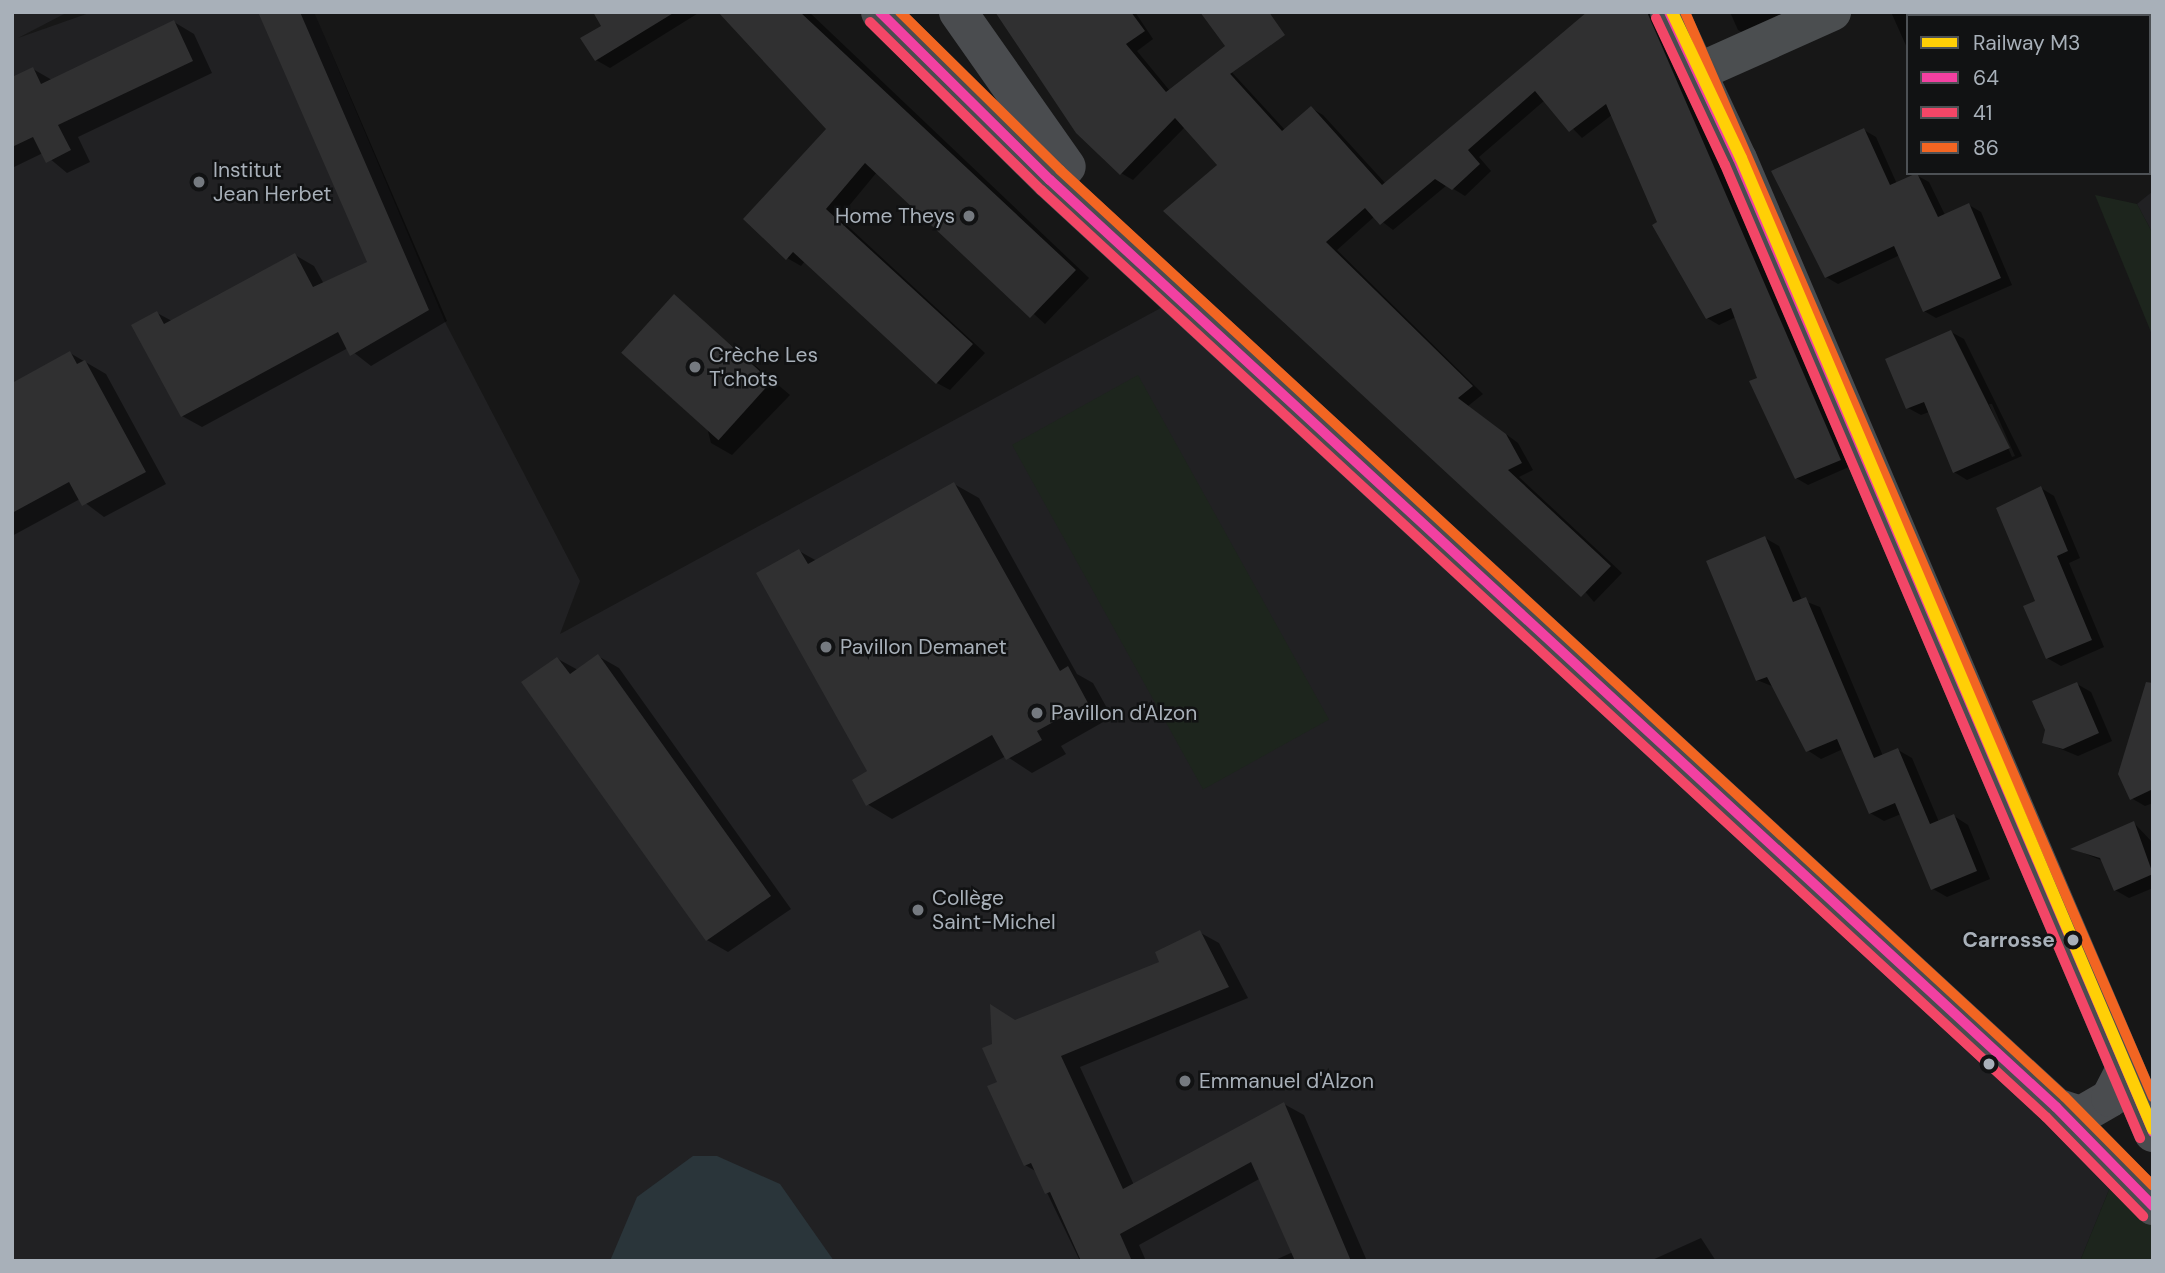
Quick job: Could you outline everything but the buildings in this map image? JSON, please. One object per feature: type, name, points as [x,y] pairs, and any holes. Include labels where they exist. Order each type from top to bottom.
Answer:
[{"type":"main road","points":[[880,12],[1050,180],[1855,906]]},
{"type":"main road","points":[[958,12],[1043,140],[2073,1108],[2153,1167]]},
{"type":"main road","points":[[1669,12],[1698,72],[2130,1085],[2153,1133]]},
{"type":"main road","points":[[2073,1108],[2110,1098],[2130,1085]]},
{"type":"main road","points":[[2073,1108],[2153,1206]]},
{"type":"street","points":[[1698,72],[1832,12]]},
{"type":"shaded area","name":"Collège Saint-Michel","points":[[12,12],[68,12],[18,38],[92,12],[314,12],[446,324],[580,581],[560,634],[1181,297],[2111,1185],[2080,1261],[12,1261]]},
{"type":"shaded area","points":[[2153,191],[2153,234],[2137,204]]},
{"type":"shaded area","points":[[2095,195],[2137,204],[2153,234],[2153,337]]},
{"type":"shaded area","points":[[1138,375],[1329,720],[1203,789],[1012,445]]},
{"type":"shaded area","points":[[693,1156],[717,1156],[780,1184],[834,1261],[610,1261],[637,1197]]},
{"type":"shaded area","points":[[2111,1185],[2153,1209],[2153,1261],[2080,1261]]},
{"type":"rail line","name":"M3","points":[[1672,12],[1741,158],[2153,1129]]},
{"type":"transit line","name":"64","points":[[880,12],[1050,180],[2056,1107],[2153,1206]]},
{"type":"transit line","name":"86","points":[[900,12],[1060,170],[2065,1097],[2153,1186]]},
{"type":"transit line","name":"64","points":[[1669,12],[1738,159],[2153,1132]]},
{"type":"transit line","name":"86","points":[[1685,12],[2153,1097]]},
{"type":"transit line","name":"41","points":[[1656,18],[1725,165],[2140,1138]]},
{"type":"transit line","name":"41","points":[[870,22],[1041,190],[2046,1117],[2143,1216]]},
{"type":"place","name":"Institut Jean Herbet","points":[[199,182]]},
{"type":"place","name":"Home Theys","points":[[969,216]]},
{"type":"place","name":"Crèche Les T'chots","points":[[695,367]]},
{"type":"place","name":"Pavillon Demanet","points":[[826,647]]},
{"type":"place","name":"Pavillon d'Alzon","points":[[1037,713]]},
{"type":"place","name":"Collège Saint-Michel","points":[[918,910]]},
{"type":"place","name":"Carrosse","points":[[2073,940]]},
{"type":"place","name":"Emmanuel d'Alzon","points":[[1185,1081]]}]
